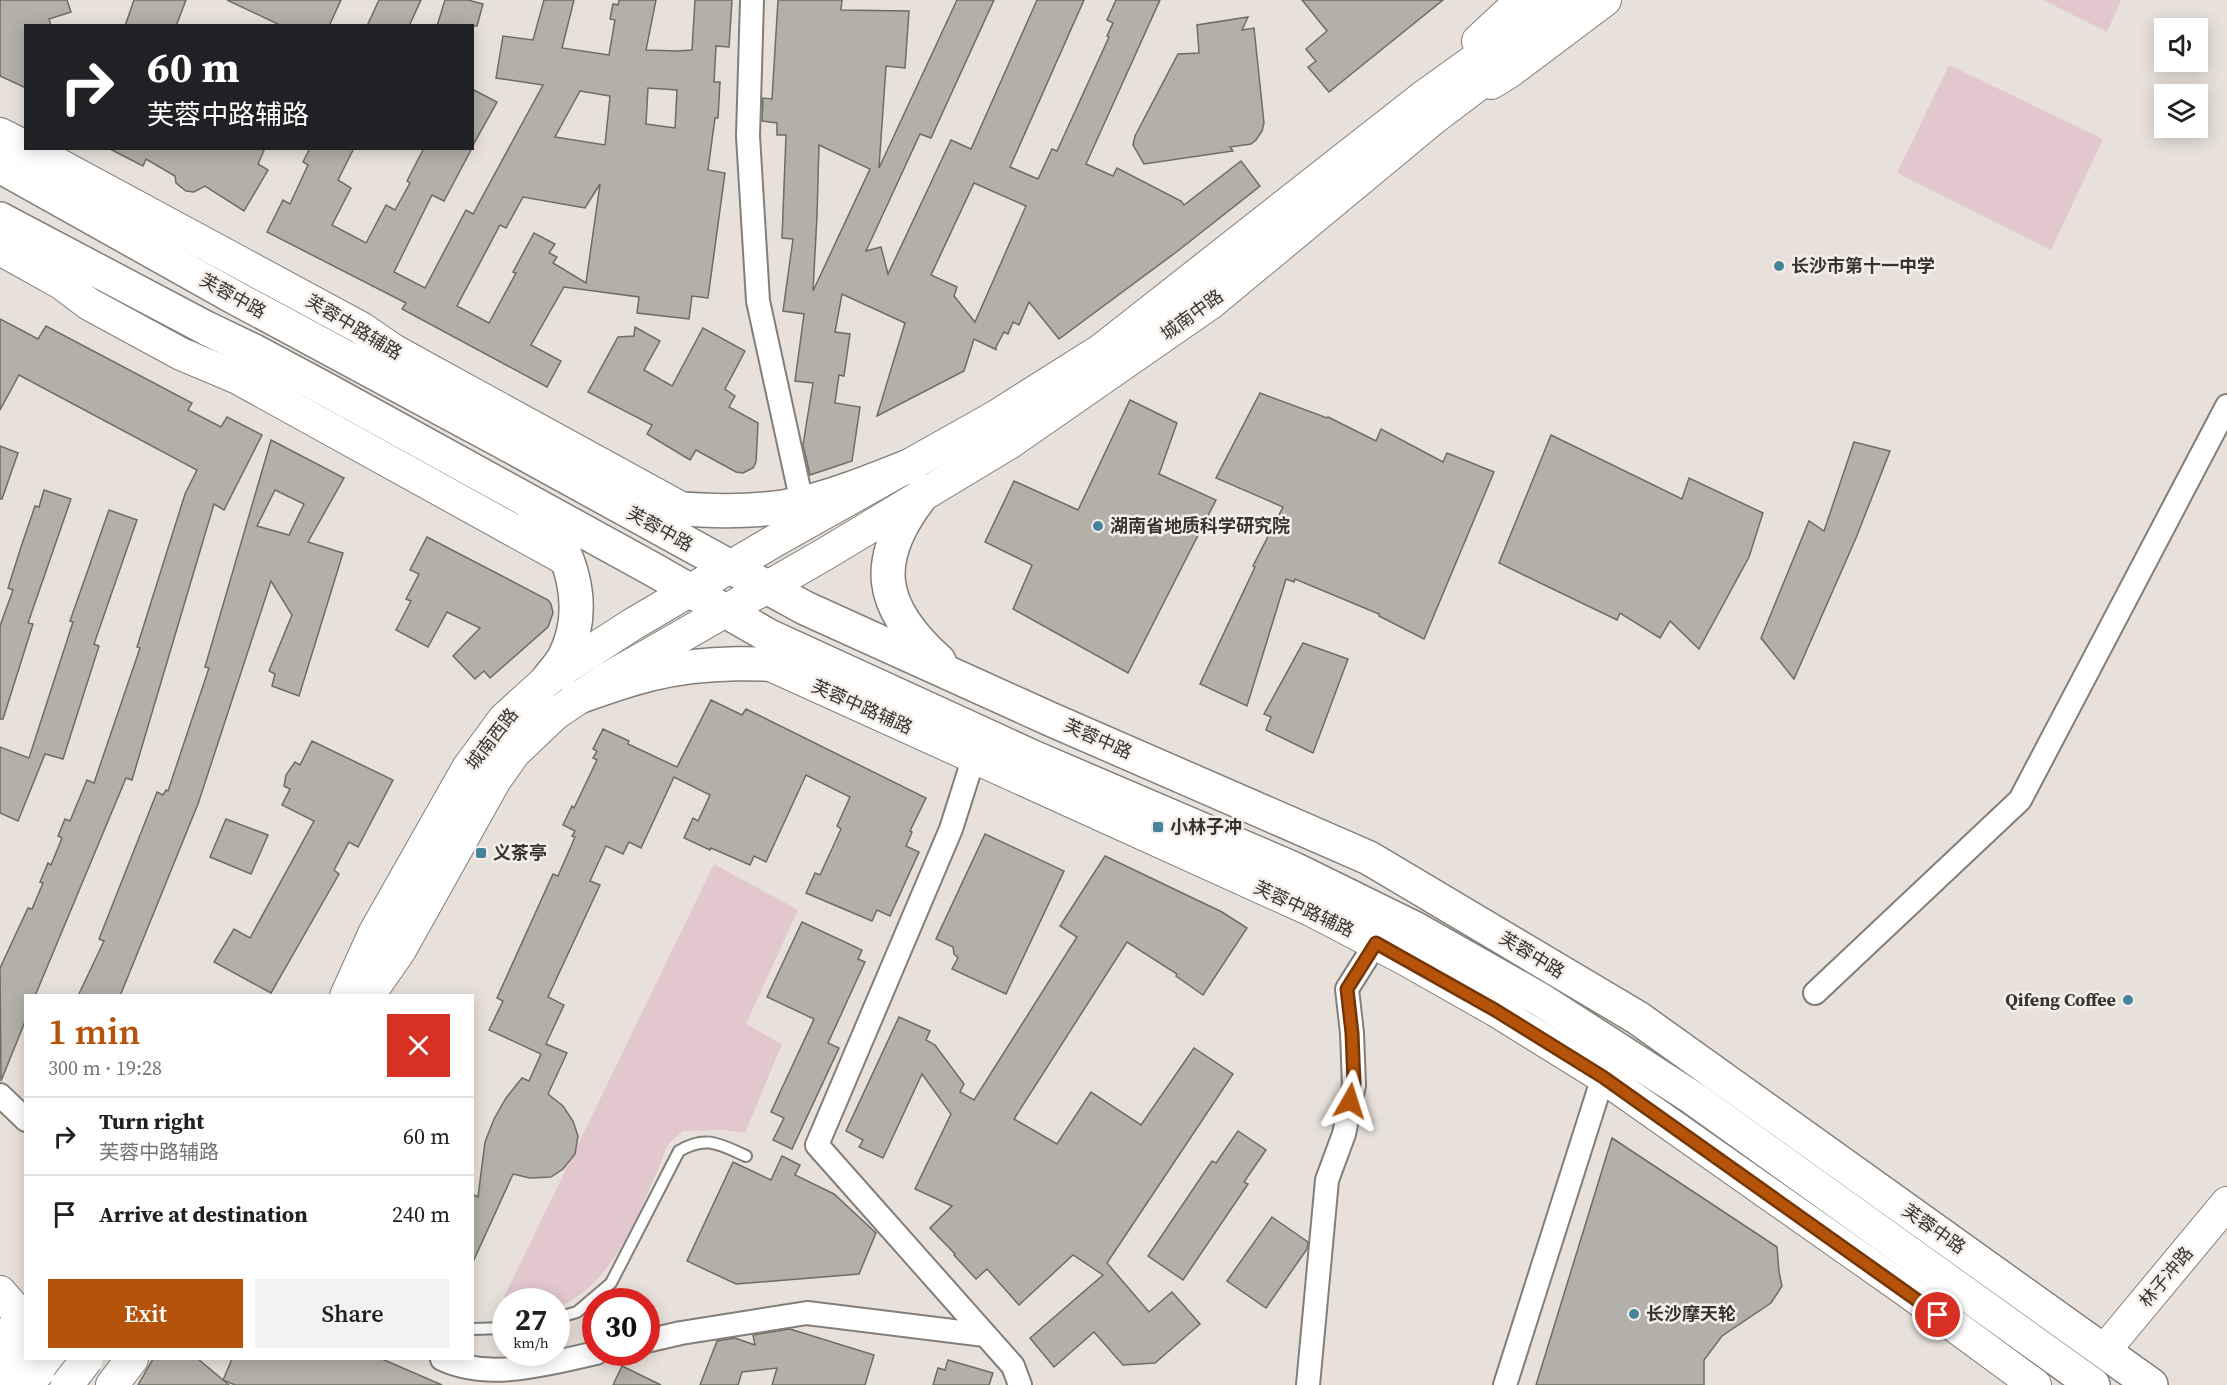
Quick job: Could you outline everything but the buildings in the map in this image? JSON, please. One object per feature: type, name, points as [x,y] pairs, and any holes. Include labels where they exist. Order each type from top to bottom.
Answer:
[{"type":"main road","name":"芙蓉中路","points":[[0,166],[232,296],[806,608],[1369,858],[1638,1018],[2151,1385]]},
{"type":"main road","name":"芙蓉中路","points":[[0,219],[296,373],[725,612],[851,675],[977,745],[1294,869],[1416,929],[1541,1000],[1693,1098],[2093,1385]]},
{"type":"main road","points":[[597,494],[635,502],[679,507],[763,510],[802,503],[833,494],[917,480],[906,514],[896,534],[890,556],[888,584],[894,608],[907,628],[940,662],[967,681]]},
{"type":"main road","points":[[525,499],[542,517],[567,560],[577,597],[577,619],[564,657],[548,679]]},
{"type":"main road","points":[[576,698],[673,669],[726,665],[772,665],[813,668],[851,675]]},
{"type":"street","points":[[752,0],[748,136],[758,301],[802,503]]},
{"type":"street","name":"城南中路","points":[[767,588],[917,480],[995,417],[1101,350],[1429,107],[1483,54],[1544,13],[1587,0]]},
{"type":"street","points":[[1429,107],[1509,72],[1605,0]]},
{"type":"street","name":"芙蓉中路辅路","points":[[0,134],[24,146]]},
{"type":"street","name":"芙蓉中路辅路","points":[[31,150],[361,328],[421,366],[679,507]]},
{"type":"street","points":[[0,249],[61,283],[88,304],[181,354],[238,378],[567,560]]},
{"type":"street","points":[[1815,993],[2020,800],[2227,406]]},
{"type":"street","name":"城南中路","points":[[729,567],[917,480]]},
{"type":"street","name":"城南西路","points":[[369,994],[387,942],[479,752],[504,719],[548,679],[729,567]]},
{"type":"street","name":"城南西路","points":[[348,994],[387,942],[514,753],[534,732],[576,698],[767,588]]},
{"type":"street","name":"芙蓉中路辅路","points":[[772,665],[977,745],[1098,815],[1311,910],[1376,943],[1495,1010],[1603,1077],[1907,1291],[2035,1385]]},
{"type":"street","points":[[977,745],[951,828],[817,1145],[1013,1366],[1020,1385]]},
{"type":"street","points":[[334,994],[387,942]]},
{"type":"street","points":[[384,994],[387,942]]},
{"type":"street","points":[[1308,1385],[1327,1180],[1344,1134],[1354,1084],[1347,989],[1376,943]]},
{"type":"street","points":[[1506,1385],[1603,1077]]},
{"type":"street","points":[[0,1095],[24,1118]]},
{"type":"street","name":"林子冲路","points":[[2104,1351],[2227,1203]]},
{"type":"street","points":[[660,1338],[807,1313],[985,1335]]},
{"type":"street","points":[[11,1385],[16,1367],[14,1350],[24,1344]]},
{"type":"street","points":[[445,1360],[471,1369],[494,1369],[541,1366],[582,1356]]},
{"type":"street","points":[[47,1360],[78,1385]]},
{"type":"street","points":[[67,1385],[86,1360]]},
{"type":"street","points":[[87,1385],[121,1370]]},
{"type":"lane","points":[[570,1314],[577,1312],[611,1283],[679,1151],[691,1144],[712,1141],[746,1156]]},
{"type":"lane","points":[[474,1329],[492,1328]]},
{"type":"shaded area","points":[[2043,0],[2121,0],[2107,32]]},
{"type":"shaded area","points":[[1949,65],[2103,139],[2051,250],[1897,173]]},
{"type":"shaded area","points":[[714,864],[798,910],[746,1024],[782,1044],[745,1133],[723,1130],[683,1131],[669,1143],[627,1237],[597,1279],[587,1288],[582,1288],[582,1293],[579,1296],[570,1301],[570,1288],[508,1288]]},
{"type":"place","name":"长沙市第十一中学","points":[[1779,266]]},
{"type":"place","name":"湖南省地质科学研究院","points":[[1098,526]]},
{"type":"place","name":"小林子冲","points":[[1158,827]]},
{"type":"place","name":"义茶亭","points":[[481,853]]},
{"type":"place","name":"Qifeng Coffee","points":[[2128,1000]]},
{"type":"place","name":"长沙摩天轮","points":[[1634,1314]]},
{"type":"route","points":[[1350,1101],[1354,1084],[1347,989],[1376,943],[1495,1010],[1603,1077],[1938,1315]]}]
